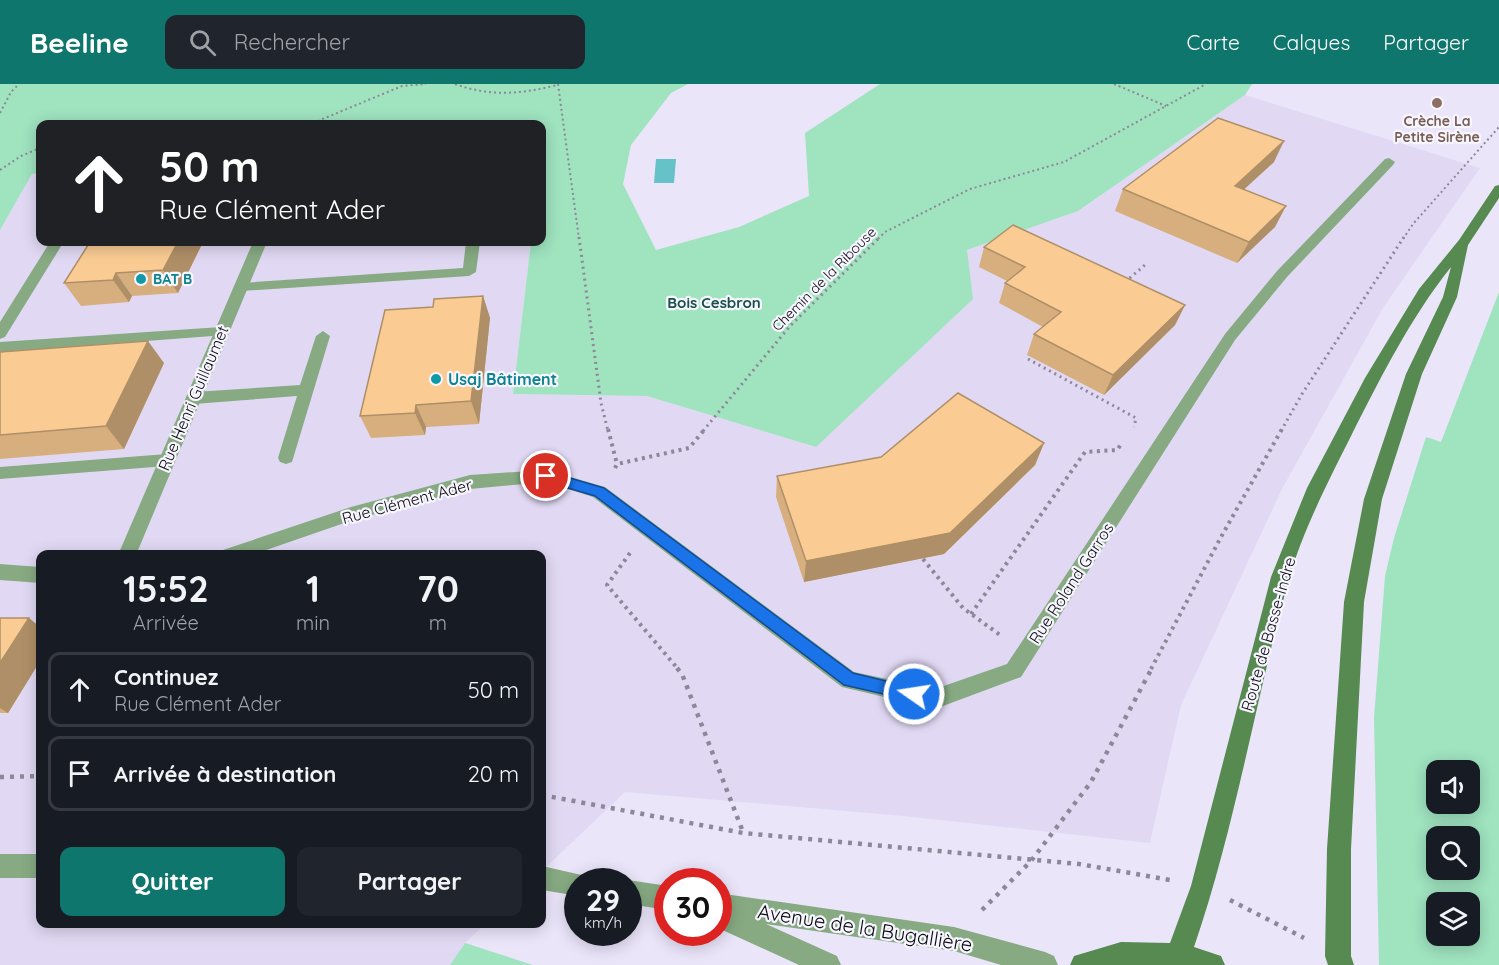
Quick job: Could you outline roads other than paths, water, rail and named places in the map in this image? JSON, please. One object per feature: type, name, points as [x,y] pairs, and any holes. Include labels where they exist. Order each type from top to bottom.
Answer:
[{"type":"main road","name":"Route de Basse-Indre","points":[[1178,956],[1203,886],[1280,577],[1316,489],[1373,378],[1426,288],[1464,242],[1499,189]]},
{"type":"main road","name":"Route de Basse-Indre","points":[[1341,965],[1338,956],[1339,849],[1354,602],[1374,499],[1414,374],[1450,297],[1464,242]]},
{"type":"main road","points":[[1083,965],[1121,955],[1178,956],[1212,965]]},
{"type":"street","name":"Rue Roland Garros","points":[[647,528],[849,680],[935,699],[1014,671],[1230,337],[1282,274],[1389,162]]},
{"type":"street","points":[[0,334],[54,246]]},
{"type":"street","name":"Rue Henri Guillaumet","points":[[129,550],[258,246]]},
{"type":"street","points":[[241,287],[469,272],[472,246]]},
{"type":"street","points":[[0,347],[221,333]]},
{"type":"street","points":[[286,458],[323,336]]},
{"type":"street","points":[[194,398],[306,390]]},
{"type":"street","points":[[0,473],[167,460]]},
{"type":"street","name":"Rue Clément Ader","points":[[245,550],[351,514],[470,482],[546,476],[599,492],[647,528]]},
{"type":"street","points":[[0,572],[36,575]]},
{"type":"street","points":[[0,866],[36,866]]},
{"type":"street","points":[[546,879],[564,882]]},
{"type":"street","name":"Avenue de la Bugallière","points":[[732,907],[954,939],[1045,965]]},
{"type":"street","name":"Avenue de la Bugallière","points":[[732,921],[828,965]]},
{"type":"place","name":"Crèche La Petite Sirène","points":[[1437,103]]},
{"type":"place","name":"BAT B","points":[[141,279]]},
{"type":"place","name":"Usaj Bâtiment","points":[[436,379]]},
{"type":"district","name":"Bois Cesbron","points":[[714,303]]}]
